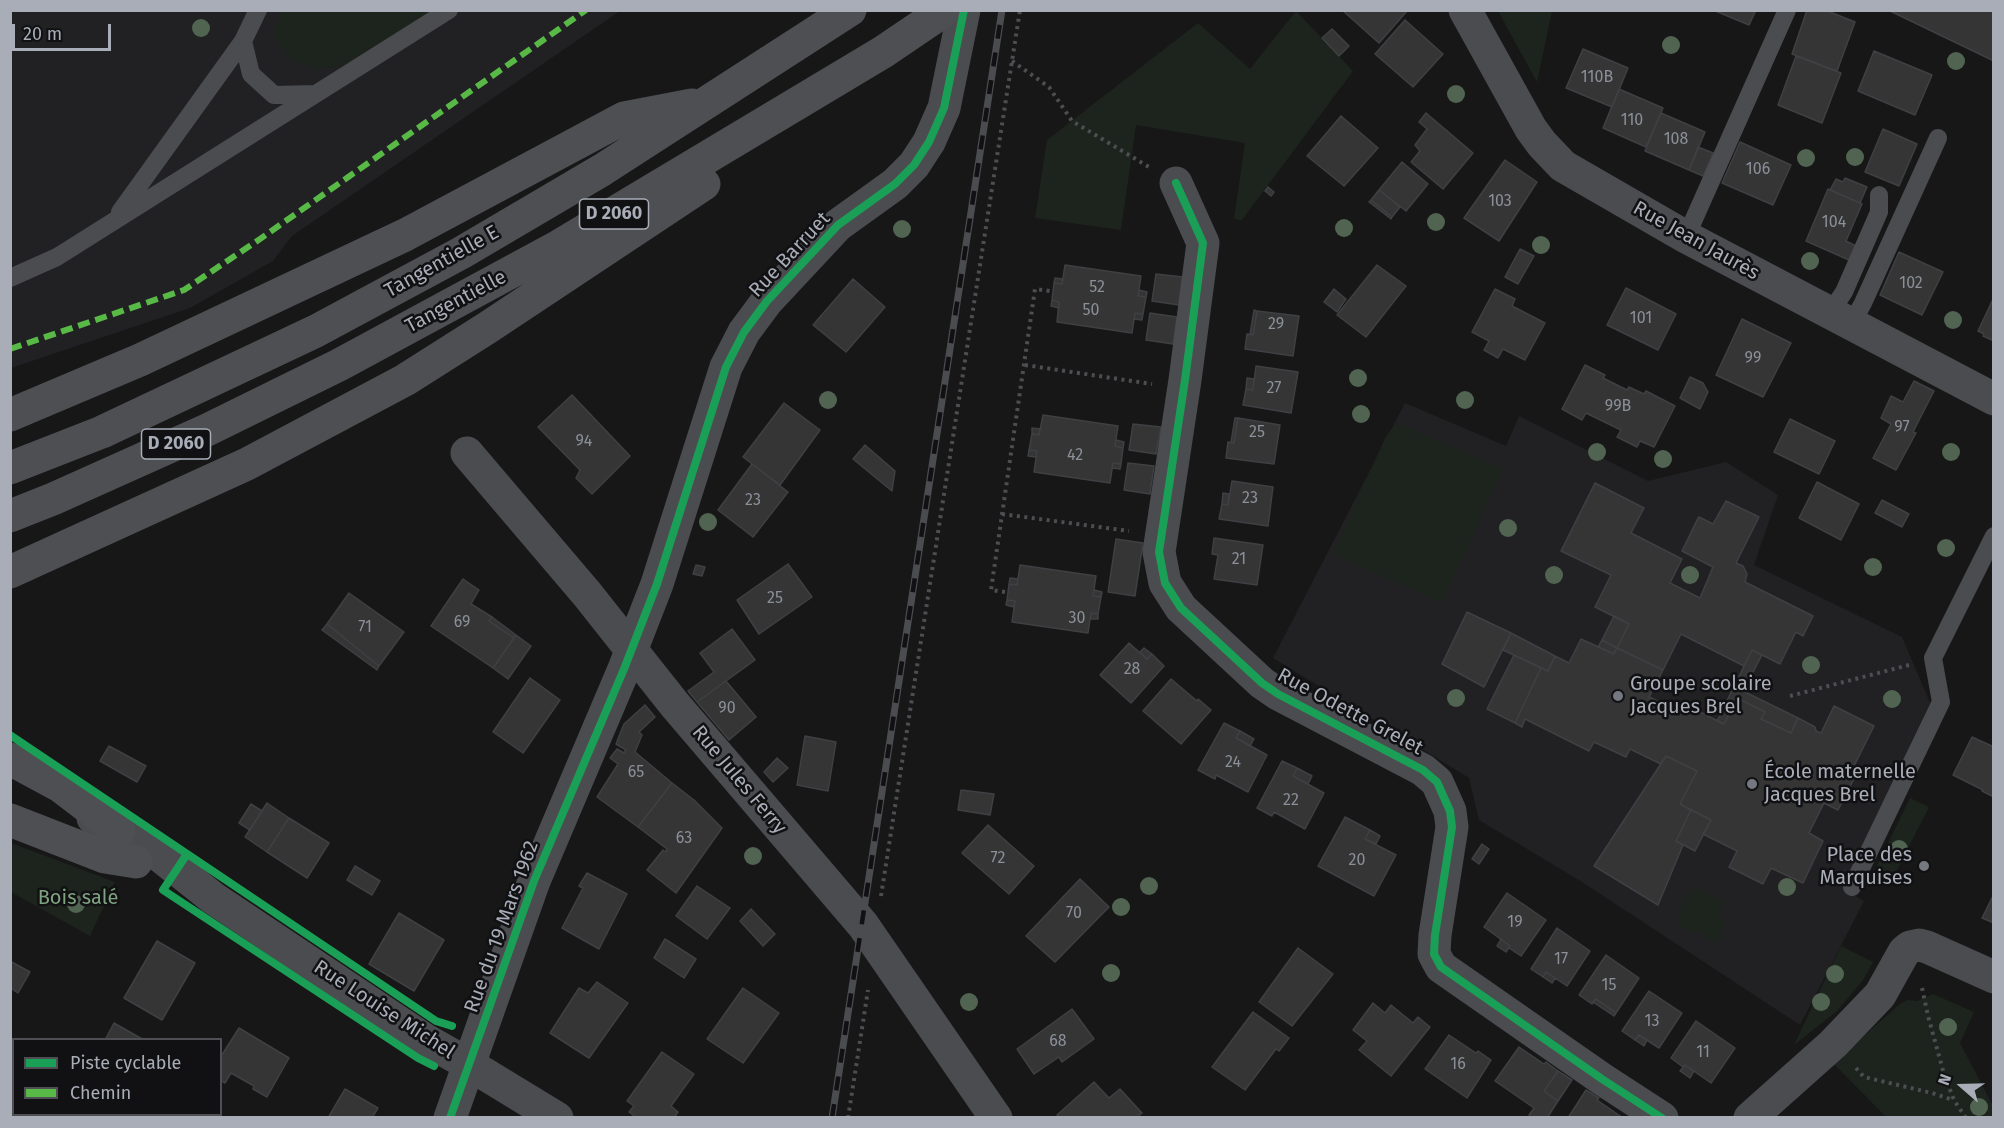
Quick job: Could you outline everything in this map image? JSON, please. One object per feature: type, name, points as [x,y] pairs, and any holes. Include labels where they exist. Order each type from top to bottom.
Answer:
[{"type":"main road","name":"Tangentielle E","points":[[10,468],[102,432],[316,331],[481,241],[602,170],[850,10]]},
{"type":"main road","name":"D 2060","points":[[883,52],[945,10]]},
{"type":"main road","points":[[10,572],[247,464],[405,380],[488,328],[765,144],[883,52]]},
{"type":"main road","name":"Tangentielle","points":[[10,516],[53,500],[207,430],[349,359],[559,246],[883,52]]},
{"type":"main road","points":[[10,415],[140,360],[405,235],[624,118],[709,102]]},
{"type":"main road","points":[[10,759],[60,786],[119,831]]},
{"type":"main road","points":[[10,820],[105,857],[136,862]]},
{"type":"street","name":"Rue Barruet","points":[[631,650],[657,584],[726,367],[744,332],[767,301],[838,225],[895,184],[914,165],[929,142],[944,108],[964,10]]},
{"type":"street","name":"Rue Jean Jaurès","points":[[1465,10],[1521,112],[1542,144],[1575,174],[1686,237],[1994,399]]},
{"type":"street","name":"Rue Odette Grelet","points":[[1176,183],[1203,243],[1159,552],[1165,583],[1181,608],[1262,683],[1278,694],[1423,770],[1437,782],[1450,811],[1452,827],[1435,935],[1434,954],[1441,967],[1662,1118]]},
{"type":"street","name":"Rue Jules Ferry","points":[[466,453],[675,705],[863,925],[996,1118]]},
{"type":"street","name":"Rue du 19 Mars 1962","points":[[450,1118],[534,881],[631,650]]},
{"type":"street","points":[[10,777],[119,831],[159,855],[213,898]]},
{"type":"street","points":[[10,807],[213,898]]},
{"type":"street","name":"Rue Louise Michel","points":[[213,898],[424,1039],[557,1118]]},
{"type":"street","points":[[1750,1118],[1833,1044],[1880,995],[1904,952],[1910,947],[1919,945],[1928,947],[1994,977]]},
{"type":"lane","points":[[114,220],[243,41],[258,10]]},
{"type":"lane","points":[[10,278],[57,257],[448,10]]},
{"type":"lane","points":[[1686,237],[1787,10]]},
{"type":"lane","points":[[243,41],[251,74],[274,94],[315,94]]},
{"type":"lane","points":[[1840,319],[1863,303],[1938,138]]},
{"type":"lane","points":[[1840,319],[1844,292],[1879,212],[1879,195]]},
{"type":"lane","points":[[1852,887],[1941,702],[1933,658],[1994,536]]},
{"type":"path","points":[[879,907],[1020,10]]},
{"type":"path","points":[[1012,61],[1049,87],[1072,121],[1176,183]]},
{"type":"path","points":[[1005,592],[991,590],[1035,289],[1050,291]]},
{"type":"path","points":[[1025,365],[1157,385]]},
{"type":"path","points":[[1002,513],[1137,532]]},
{"type":"path","points":[[1790,696],[1933,658]]},
{"type":"path","points":[[848,1118],[868,985]]},
{"type":"path","points":[[1922,986],[1941,1065],[1954,1101],[1966,1118]]},
{"type":"path","points":[[1833,1044],[1864,1077],[1932,1093],[1954,1101]]},
{"type":"shaded area","points":[[10,11],[620,11],[292,236],[273,261],[190,308],[11,368]]},
{"type":"shaded area","points":[[1405,403],[1506,446],[1519,416],[1648,481],[1726,462],[1778,495],[1754,565],[1902,637],[1930,703],[1844,889],[1864,901],[1800,1025],[1582,882],[1479,820],[1469,778],[1273,658]]},
{"type":"green space","points":[[281,11],[431,11],[349,64],[315,69],[288,58],[274,35]]},
{"type":"green space","points":[[1296,11],[1353,71],[1242,220],[1234,219],[1245,143],[1136,125],[1121,230],[1035,218],[1047,140],[1198,23],[1250,69]]},
{"type":"green space","points":[[1498,11],[1552,11],[1537,82]]},
{"type":"green space","points":[[1397,423],[1503,469],[1442,603],[1333,554],[1386,436]]},
{"type":"green space","points":[[1910,798],[1929,807],[1894,876],[1876,868]]},
{"type":"green space","name":"Bois salé","points":[[11,843],[115,882],[90,936],[11,892]]},
{"type":"green space","points":[[1694,888],[1723,900],[1720,919],[1725,922],[1718,943],[1707,940],[1706,936],[1679,927],[1681,904]]},
{"type":"green space","points":[[1841,946],[1873,962],[1863,980],[1837,1011],[1794,1045]]},
{"type":"green space","points":[[1933,994],[1974,1012],[1960,1043],[1993,1106],[1993,1117],[1886,1117],[1833,1063],[1900,1004],[1907,1000],[1917,1001]]},
{"type":"building","points":[[1342,10],[1406,10],[1407,11],[1379,43]]},
{"type":"building","points":[[1713,10],[1756,10],[1749,25]]},
{"type":"building","points":[[1807,10],[1825,10],[1855,22],[1837,71],[1792,54]]},
{"type":"building","points":[[1888,10],[1994,10],[1994,61]]},
{"type":"building","points":[[1405,20],[1443,54],[1413,87],[1375,54]]},
{"type":"building","points":[[1332,29],[1349,46],[1339,56],[1322,38]]},
{"type":"building","points":[[1583,49],[1628,68],[1612,107],[1566,88]]},
{"type":"building","points":[[1874,51],[1932,75],[1915,115],[1858,91]]},
{"type":"building","points":[[1796,56],[1841,73],[1822,123],[1778,105]]},
{"type":"building","points":[[1619,89],[1663,108],[1646,147],[1603,128]]},
{"type":"building","points":[[1426,113],[1473,153],[1443,189],[1411,162],[1420,151],[1415,145],[1427,129],[1419,122]]},
{"type":"building","points":[[1661,113],[1705,132],[1689,170],[1645,151]]},
{"type":"building","points":[[1341,116],[1378,148],[1344,186],[1307,156]]},
{"type":"building","points":[[1883,129],[1917,144],[1899,186],[1865,172]]},
{"type":"building","points":[[1740,142],[1791,165],[1773,205],[1722,183]]},
{"type":"building","points":[[1698,147],[1713,153],[1703,176],[1689,170]]},
{"type":"building","points":[[1505,160],[1537,182],[1499,241],[1464,218]]},
{"type":"building","points":[[1402,162],[1428,184],[1406,211],[1379,190]]},
{"type":"building","points":[[1845,178],[1867,187],[1860,203],[1830,190],[1836,179],[1843,182]]},
{"type":"building","points":[[1268,187],[1274,192],[1271,196],[1265,191]]},
{"type":"building","points":[[1828,189],[1862,204],[1846,241],[1856,246],[1849,260],[1806,241]]},
{"type":"building","points":[[1379,190],[1400,207],[1392,217],[1371,200]]},
{"type":"building","points":[[1371,200],[1392,217],[1391,219],[1369,202]]},
{"type":"building","points":[[1520,249],[1534,256],[1518,284],[1505,277]]},
{"type":"building","points":[[1899,252],[1943,272],[1922,315],[1880,295]]},
{"type":"building","points":[[1065,265],[1141,276],[1138,296],[1146,297],[1143,314],[1135,313],[1132,333],[1057,322],[1059,302],[1052,300],[1054,283],[1062,284]]},
{"type":"building","points":[[1377,265],[1406,286],[1366,337],[1337,315]]},
{"type":"building","points":[[1156,274],[1183,277],[1179,305],[1152,301]]},
{"type":"building","points":[[1055,278],[1063,279],[1062,284],[1054,283]]},
{"type":"building","points":[[853,279],[885,307],[846,352],[813,325]]},
{"type":"building","points":[[1626,288],[1676,314],[1658,350],[1607,325]]},
{"type":"building","points":[[1334,289],[1346,299],[1337,312],[1324,302]]},
{"type":"building","points":[[1495,289],[1515,299],[1512,306],[1545,323],[1525,360],[1503,349],[1498,358],[1484,350],[1489,341],[1472,332]]},
{"type":"building","points":[[1139,290],[1147,292],[1146,297],[1138,296]]},
{"type":"building","points":[[1994,297],[1994,341],[1978,331]]},
{"type":"building","points":[[1052,300],[1059,302],[1059,308],[1051,306]]},
{"type":"building","points":[[1254,310],[1257,311],[1253,335],[1250,334]]},
{"type":"building","points":[[1257,311],[1299,316],[1293,356],[1245,349],[1247,334],[1253,335]]},
{"type":"building","points":[[1135,313],[1143,314],[1142,320],[1134,319]]},
{"type":"building","points":[[1150,313],[1177,317],[1173,344],[1146,340]]},
{"type":"building","points":[[1742,319],[1791,343],[1763,397],[1716,375]]},
{"type":"building","points":[[1585,365],[1605,375],[1603,378],[1627,390],[1629,387],[1644,394],[1646,391],[1675,406],[1654,447],[1640,441],[1637,447],[1617,437],[1621,430],[1586,413],[1582,420],[1562,409]]},
{"type":"building","points":[[1256,366],[1298,372],[1291,413],[1243,405],[1246,389],[1253,390]]},
{"type":"building","points":[[1690,377],[1703,383],[1708,392],[1700,409],[1680,398]]},
{"type":"building","points":[[1247,378],[1254,379],[1253,390],[1246,389]]},
{"type":"building","points":[[1914,381],[1934,391],[1913,432],[1916,433],[1896,470],[1873,458],[1891,424],[1881,418],[1891,396],[1903,402]]},
{"type":"building","points":[[572,395],[630,456],[592,494],[576,478],[580,470],[538,427]]},
{"type":"building","points":[[784,403],[820,430],[780,485],[743,457]]},
{"type":"building","points":[[1043,415],[1118,426],[1115,446],[1123,448],[1121,464],[1113,463],[1110,483],[1034,472],[1037,451],[1029,450],[1032,434],[1039,435]]},
{"type":"building","points":[[1235,418],[1238,418],[1234,443],[1231,442]]},
{"type":"building","points":[[1238,418],[1280,425],[1274,464],[1226,458],[1228,442],[1234,443]]},
{"type":"building","points":[[1790,419],[1835,441],[1819,474],[1774,452]]},
{"type":"building","points":[[1133,424],[1161,427],[1156,454],[1129,450]]},
{"type":"building","points":[[1032,428],[1040,429],[1039,435],[1032,434]]},
{"type":"building","points":[[1116,440],[1124,442],[1123,448],[1115,446]]},
{"type":"building","points":[[865,445],[895,471],[892,491],[853,459]]},
{"type":"building","points":[[1029,450],[1037,451],[1036,457],[1028,456]]},
{"type":"building","points":[[1113,463],[1121,464],[1120,469],[1112,468]]},
{"type":"building","points":[[1128,463],[1154,466],[1150,494],[1124,490]]},
{"type":"building","points":[[752,464],[788,492],[753,537],[718,510]]},
{"type":"building","points":[[1232,481],[1273,487],[1268,526],[1219,519],[1222,504],[1228,505]]},
{"type":"building","points":[[1817,482],[1859,504],[1841,540],[1799,518]]},
{"type":"building","points":[[1595,483],[1644,508],[1631,533],[1682,559],[1670,583],[1700,598],[1713,567],[1682,551],[1698,518],[1713,524],[1726,501],[1759,517],[1736,563],[1743,566],[1747,574],[1745,582],[1813,616],[1803,636],[1796,632],[1780,664],[1752,650],[1744,666],[1681,634],[1663,670],[1617,648],[1629,624],[1595,607],[1611,575],[1561,551]]},
{"type":"building","points":[[1223,493],[1229,494],[1228,505],[1222,504]]},
{"type":"building","points":[[1882,500],[1909,514],[1902,527],[1875,513]]},
{"type":"building","points":[[1214,538],[1263,545],[1257,585],[1214,579],[1218,555],[1212,554]]},
{"type":"building","points":[[1116,539],[1143,543],[1135,596],[1108,592]]},
{"type":"building","points":[[788,564],[812,597],[759,634],[737,600]]},
{"type":"building","points":[[696,565],[705,567],[702,576],[693,574]]},
{"type":"building","points":[[1020,565],[1096,576],[1093,596],[1101,597],[1098,614],[1091,613],[1088,633],[1012,622],[1015,601],[1007,600],[1009,584],[1017,585]]},
{"type":"building","points":[[1010,578],[1018,579],[1017,585],[1009,584]]},
{"type":"building","points":[[463,579],[479,590],[471,604],[492,617],[489,621],[514,638],[493,668],[431,626]]},
{"type":"building","points":[[1094,590],[1102,592],[1101,597],[1093,596]]},
{"type":"building","points":[[349,593],[404,632],[379,666],[327,624]]},
{"type":"building","points":[[1007,600],[1015,601],[1014,607],[1006,605]]},
{"type":"building","points":[[1467,612],[1511,633],[1484,687],[1442,664]]},
{"type":"building","points":[[1091,613],[1098,614],[1098,619],[1090,619]]},
{"type":"building","points":[[1614,616],[1629,624],[1617,648],[1602,640]]},
{"type":"building","points":[[492,617],[516,635],[514,638],[489,621]]},
{"type":"building","points":[[327,624],[379,666],[377,670],[322,630]]},
{"type":"building","points":[[732,629],[755,660],[697,702],[688,691],[714,672],[700,653]]},
{"type":"building","points":[[1511,633],[1555,656],[1548,671],[1503,650]]},
{"type":"building","points":[[516,635],[531,646],[508,679],[493,668]]},
{"type":"building","points":[[1581,639],[1614,654],[1617,648],[1663,670],[1649,697],[1680,712],[1684,704],[1724,724],[1737,698],[1765,712],[1761,719],[1791,733],[1798,718],[1821,733],[1834,706],[1874,726],[1854,766],[1859,769],[1838,810],[1824,803],[1809,833],[1823,841],[1803,883],[1771,868],[1763,884],[1729,867],[1737,851],[1703,834],[1711,820],[1680,804],[1697,771],[1666,756],[1661,764],[1630,749],[1626,757],[1594,742],[1589,751],[1525,719],[1522,727],[1515,723],[1541,668],[1548,671],[1555,656],[1569,663]]},
{"type":"building","points":[[1602,640],[1617,648],[1614,654],[1598,647]]},
{"type":"building","points":[[1129,643],[1147,659],[1152,654],[1164,666],[1131,703],[1100,675]]},
{"type":"building","points":[[1144,648],[1152,654],[1147,659],[1140,652]]},
{"type":"building","points":[[1752,650],[1762,655],[1743,691],[1798,718],[1791,733],[1761,719],[1765,712],[1737,698],[1724,724],[1717,721]]},
{"type":"building","points":[[1514,655],[1541,668],[1515,723],[1487,709]]},
{"type":"building","points":[[530,678],[560,700],[523,753],[493,732]]},
{"type":"building","points":[[1171,679],[1211,710],[1181,744],[1143,711]]},
{"type":"building","points":[[726,681],[756,717],[729,740],[697,702]]},
{"type":"building","points":[[645,705],[655,717],[639,732],[642,735],[635,752],[672,783],[638,827],[597,797],[618,764],[610,758],[617,749],[624,753],[626,750],[616,744],[624,724]]},
{"type":"building","points":[[1224,723],[1240,731],[1236,738],[1267,755],[1248,792],[1216,775],[1215,779],[1198,770]]},
{"type":"building","points":[[1240,731],[1254,739],[1250,746],[1236,738]]},
{"type":"building","points":[[805,736],[836,742],[828,791],[797,785]]},
{"type":"building","points":[[1972,737],[1994,747],[1994,797],[1953,775]]},
{"type":"building","points":[[109,746],[146,766],[137,782],[100,761]]},
{"type":"building","points":[[1666,756],[1697,771],[1680,804],[1691,810],[1676,841],[1683,845],[1658,905],[1594,866]]},
{"type":"building","points":[[777,758],[788,768],[773,782],[764,772]]},
{"type":"building","points":[[1282,761],[1297,768],[1293,776],[1324,793],[1305,829],[1274,812],[1272,816],[1257,808]]},
{"type":"building","points":[[1297,768],[1312,776],[1308,784],[1293,776]]},
{"type":"building","points":[[672,783],[694,800],[722,828],[676,893],[647,870],[663,850],[666,852],[667,849],[638,827]]},
{"type":"building","points":[[961,790],[994,794],[990,815],[958,810]]},
{"type":"building","points":[[267,803],[289,818],[267,852],[245,837]]},
{"type":"building","points":[[251,804],[262,811],[250,830],[239,823]]},
{"type":"building","points":[[1691,810],[1711,820],[1695,851],[1676,841]]},
{"type":"building","points":[[1345,817],[1370,830],[1365,839],[1396,855],[1374,896],[1318,866]]},
{"type":"building","points":[[289,818],[329,843],[307,878],[267,852]]},
{"type":"building","points":[[988,825],[1034,866],[1009,894],[962,853]]},
{"type":"building","points":[[1370,830],[1380,836],[1376,844],[1365,839]]},
{"type":"building","points":[[1482,844],[1489,849],[1479,864],[1472,859]]},
{"type":"building","points":[[355,866],[380,881],[372,895],[347,880]]},
{"type":"building","points":[[587,873],[627,894],[599,949],[562,928],[583,888],[579,886]]},
{"type":"building","points":[[1080,879],[1109,907],[1055,962],[1026,936]]},
{"type":"building","points":[[697,886],[730,908],[707,939],[676,916]]},
{"type":"building","points":[[1507,893],[1546,920],[1521,956],[1484,927]]},
{"type":"building","points":[[1994,894],[1994,923],[1982,918]]},
{"type":"building","points":[[751,909],[775,934],[763,946],[740,921]]},
{"type":"building","points":[[399,913],[444,940],[414,991],[369,964]]},
{"type":"building","points":[[1557,928],[1590,951],[1567,986],[1546,972],[1543,977],[1531,969]]},
{"type":"building","points":[[665,939],[696,959],[684,978],[654,958]]},
{"type":"building","points":[[1501,939],[1510,946],[1506,952],[1497,946]]},
{"type":"building","points":[[157,941],[195,963],[162,1020],[124,998]]},
{"type":"building","points":[[1298,948],[1333,974],[1292,1026],[1259,1002]]},
{"type":"building","points":[[1606,955],[1639,978],[1616,1013],[1596,999],[1592,1004],[1579,995]]},
{"type":"building","points":[[10,961],[30,972],[18,993],[12,989],[10,992]]},
{"type":"building","points":[[1546,972],[1555,978],[1552,983],[1543,977]]},
{"type":"building","points":[[597,982],[628,1003],[589,1058],[550,1033],[579,988],[588,993]]},
{"type":"building","points":[[743,988],[779,1013],[743,1063],[707,1039]]},
{"type":"building","points":[[1649,991],[1682,1013],[1659,1048],[1639,1035],[1635,1040],[1622,1031]]},
{"type":"building","points":[[1596,999],[1616,1013],[1614,1016],[1593,1002]]},
{"type":"building","points":[[1373,1003],[1385,1013],[1391,1005],[1413,1023],[1418,1017],[1430,1027],[1391,1076],[1359,1050],[1367,1041],[1353,1030]]},
{"type":"building","points":[[1072,1009],[1094,1039],[1062,1062],[1059,1057],[1034,1074],[1017,1049]]},
{"type":"building","points":[[1253,1012],[1289,1038],[1279,1051],[1276,1049],[1245,1090],[1212,1067]]},
{"type":"building","points":[[1696,1021],[1735,1048],[1711,1083],[1671,1058]]},
{"type":"building","points":[[114,1023],[140,1038],[106,1038]]},
{"type":"building","points":[[239,1028],[289,1058],[267,1097],[253,1089],[254,1086],[231,1073],[225,1083],[222,1081],[222,1055]]},
{"type":"building","points":[[1449,1035],[1491,1060],[1467,1098],[1425,1069]]},
{"type":"building","points":[[1639,1035],[1647,1040],[1644,1046],[1635,1040]]},
{"type":"building","points":[[1519,1047],[1558,1071],[1544,1091],[1558,1101],[1547,1118],[1533,1118],[1529,1115],[1534,1108],[1495,1081]]},
{"type":"building","points":[[662,1052],[694,1074],[671,1106],[678,1112],[674,1118],[637,1118],[629,1112],[634,1106],[627,1101]]},
{"type":"building","points":[[1685,1065],[1694,1071],[1690,1078],[1680,1071]]},
{"type":"building","points":[[1558,1071],[1572,1080],[1558,1101],[1544,1091]]},
{"type":"building","points":[[1094,1082],[1109,1098],[1120,1089],[1142,1113],[1136,1118],[1060,1118],[1057,1115]]},
{"type":"building","points":[[345,1089],[378,1108],[372,1118],[328,1118]]},
{"type":"building","points":[[1586,1090],[1599,1098],[1597,1100],[1623,1118],[1568,1118]]},
{"type":"building","points":[[73,1116],[121,1116],[120,1118],[72,1118]]},
{"type":"railway","points":[[832,1118],[1002,10]]},
{"type":"marked path","points":[[10,349],[184,290],[586,10]]},
{"type":"cycle path","points":[[450,1118],[534,881],[624,669],[657,584],[726,367],[744,332],[767,301],[838,225],[895,184],[914,165],[929,142],[944,108],[964,10]]},
{"type":"cycle path","points":[[1176,183],[1203,243],[1159,552],[1165,583],[1181,608],[1262,683],[1278,694],[1423,770],[1437,782],[1450,811],[1452,827],[1435,935],[1434,954],[1441,967],[1662,1118]]},
{"type":"cycle path","points":[[10,735],[436,1021],[452,1026]]},
{"type":"cycle path","points":[[187,854],[163,890],[418,1058],[434,1066]]},
{"type":"place","name":"Groupe scolaire Jacques Brel","points":[[1618,696]]},
{"type":"place","name":"École maternelle Jacques Brel","points":[[1752,784]]},
{"type":"place","name":"Place des Marquises","points":[[1924,866]]}]
